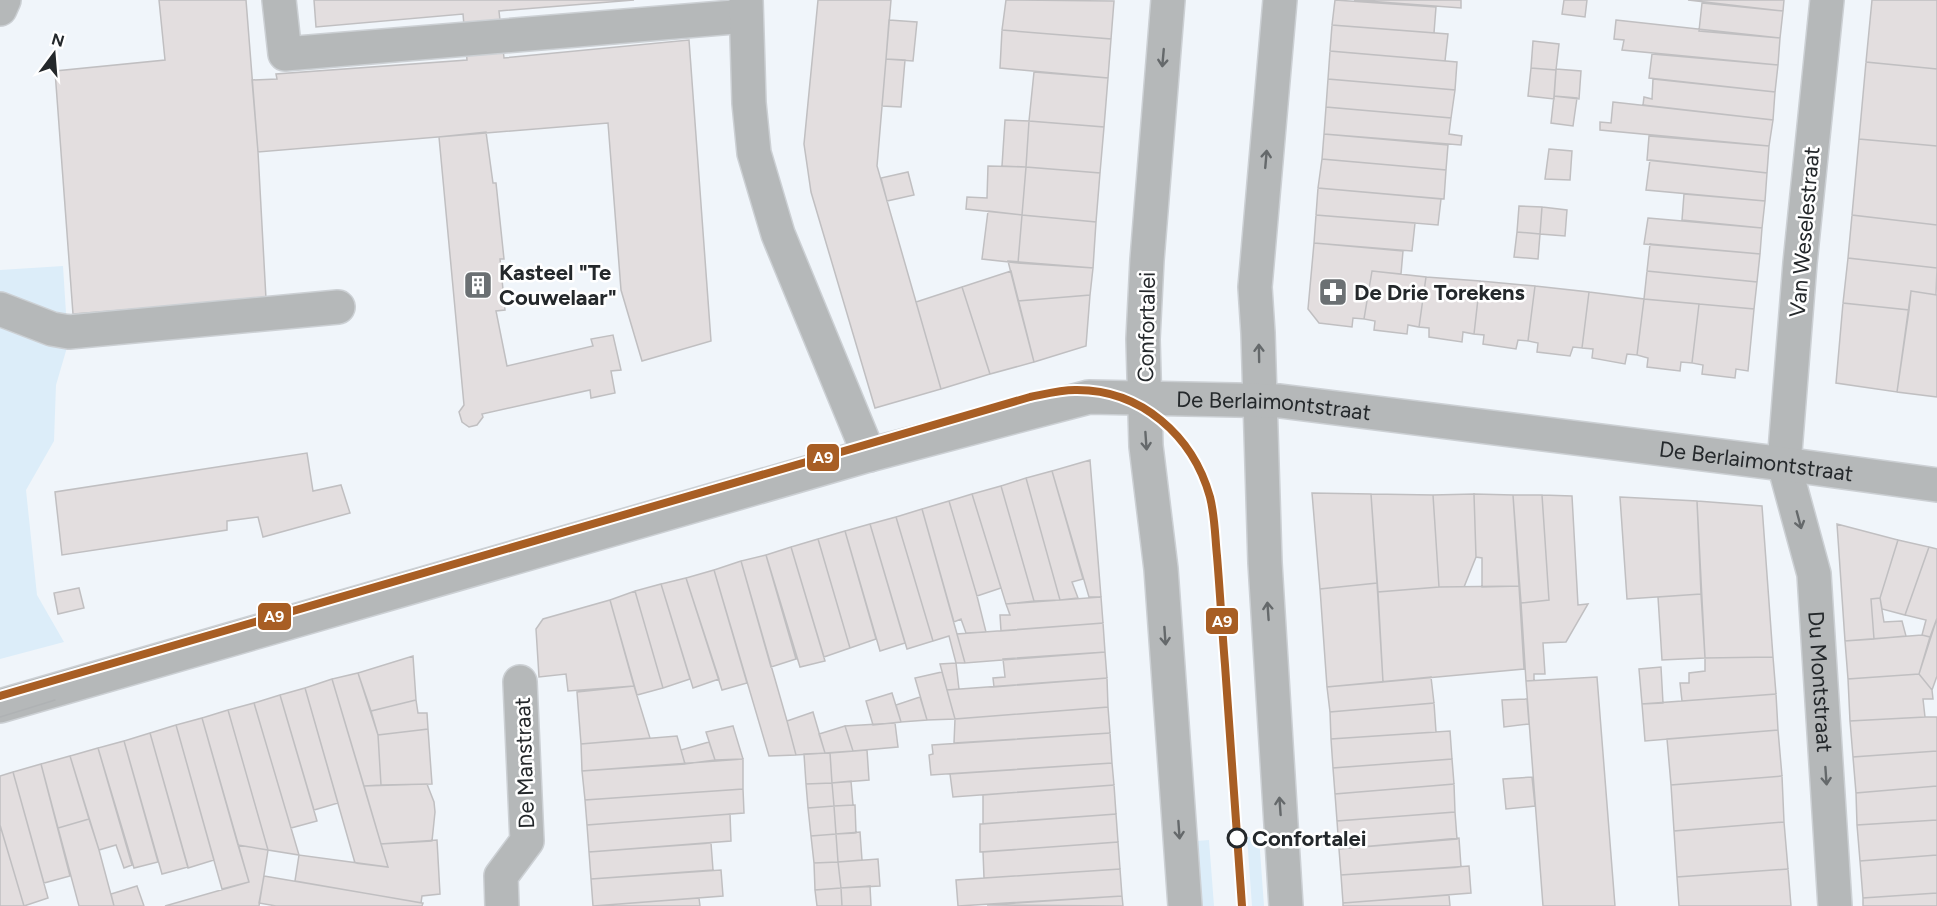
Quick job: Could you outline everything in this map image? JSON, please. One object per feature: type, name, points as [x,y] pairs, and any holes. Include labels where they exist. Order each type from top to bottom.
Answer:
[{"type":"street","points":[[0,9],[4,0]]},
{"type":"street","points":[[279,0],[285,54],[746,8],[749,103],[754,153],[759,173],[778,234],[869,455]]},
{"type":"street","name":"Confortalei","points":[[1168,0],[1147,260],[1143,339],[1146,447],[1161,569],[1185,906]]},
{"type":"street","points":[[1280,0],[1255,286],[1265,563],[1286,906]]},
{"type":"street","name":"Van Weselestraat","points":[[1784,464],[1800,263],[1827,0]]},
{"type":"street","points":[[0,309],[52,329],[69,332],[338,307]]},
{"type":"street","name":"De Berlaimontstraat","points":[[0,706],[869,455],[1089,397],[1280,400],[1937,485]]},
{"type":"street","name":"Du Montstraat","points":[[1784,464],[1814,574],[1835,906]]},
{"type":"street","name":"De Manstraat","points":[[502,906],[501,876],[527,841],[520,682]]},
{"type":"shaded area","points":[[63,266],[68,344],[56,385],[54,441],[26,490],[37,595],[64,642],[0,659],[0,270]]},
{"type":"shaded area","points":[[1247,837],[1259,837],[1264,906],[1252,906]]},
{"type":"shaded area","points":[[1209,840],[1214,906],[1201,906],[1196,841]]},
{"type":"building","points":[[159,0],[246,0],[258,152],[266,299],[73,314],[55,71],[165,60]]},
{"type":"building","points":[[314,0],[634,0],[499,11],[504,58],[689,40],[711,341],[642,361],[621,290],[608,123],[258,152],[252,80],[277,79],[276,74],[467,60],[463,14],[316,27]]},
{"type":"building","points":[[818,0],[891,0],[877,166],[941,389],[875,408],[811,192],[804,144]]},
{"type":"building","points":[[1006,0],[1114,1],[1111,39],[1002,30]]},
{"type":"building","points":[[1335,0],[1436,7],[1434,33],[1332,25]]},
{"type":"building","points":[[1354,0],[1461,0],[1461,8]]},
{"type":"building","points":[[1564,0],[1587,0],[1585,17],[1562,14]]},
{"type":"building","points":[[1688,0],[1784,0],[1783,11]]},
{"type":"building","points":[[1872,0],[1937,0],[1937,69],[1866,62]]},
{"type":"building","points":[[1702,3],[1783,11],[1780,38],[1699,31]]},
{"type":"building","points":[[889,20],[917,22],[913,61],[886,59]]},
{"type":"building","points":[[1616,20],[1780,38],[1778,65],[1622,50],[1624,40],[1614,39]]},
{"type":"building","points":[[1332,25],[1448,34],[1445,61],[1330,51]]},
{"type":"building","points":[[1002,30],[1111,39],[1108,78],[1000,68]]},
{"type":"building","points":[[1533,41],[1559,44],[1556,70],[1531,68]]},
{"type":"building","points":[[1330,51],[1457,62],[1455,90],[1328,79]]},
{"type":"building","points":[[1652,54],[1778,65],[1775,92],[1649,78]]},
{"type":"building","points":[[886,59],[905,60],[901,107],[882,106]]},
{"type":"building","points":[[1866,62],[1937,69],[1937,146],[1859,139]]},
{"type":"building","points":[[1531,68],[1556,70],[1554,99],[1528,96]]},
{"type":"building","points":[[1556,69],[1581,71],[1579,99],[1554,96]]},
{"type":"building","points":[[1034,72],[1108,78],[1104,127],[1029,121]]},
{"type":"building","points":[[1328,79],[1455,90],[1451,118],[1326,107]]},
{"type":"building","points":[[1653,79],[1775,92],[1773,120],[1643,105],[1644,97],[1652,99]]},
{"type":"building","points":[[1554,96],[1577,98],[1573,126],[1551,123]]},
{"type":"building","points":[[1613,102],[1773,120],[1769,146],[1600,130],[1600,122],[1611,123]]},
{"type":"building","points":[[1326,107],[1451,118],[1449,134],[1462,136],[1461,145],[1324,134]]},
{"type":"building","points":[[1005,120],[1029,121],[1026,167],[1002,166]]},
{"type":"building","points":[[1029,121],[1104,127],[1100,173],[1026,167]]},
{"type":"building","name":"Kasteel \"Te Couwelaar\"","points":[[486,132],[493,183],[496,183],[504,259],[500,259],[505,310],[496,311],[507,366],[593,346],[591,339],[613,335],[621,370],[611,371],[615,393],[591,398],[590,390],[482,414],[483,417],[477,425],[469,427],[462,422],[459,412],[464,405],[439,137]]},
{"type":"building","points":[[1324,134],[1448,145],[1446,170],[1322,159]]},
{"type":"building","points":[[1649,136],[1769,146],[1767,173],[1647,160]]},
{"type":"building","points":[[1859,139],[1937,146],[1937,225],[1852,215]]},
{"type":"building","points":[[1549,149],[1572,151],[1570,180],[1545,179]]},
{"type":"building","points":[[1322,159],[1446,170],[1444,199],[1318,188]]},
{"type":"building","points":[[1650,160],[1767,173],[1765,201],[1646,190]]},
{"type":"building","points":[[988,166],[1026,167],[1022,215],[966,209],[967,197],[987,198]]},
{"type":"building","points":[[1026,167],[1100,173],[1096,222],[1022,215]]},
{"type":"building","points":[[908,172],[914,195],[887,201],[881,178]]},
{"type":"building","points":[[1318,188],[1441,199],[1438,225],[1316,215]]},
{"type":"building","points":[[1684,194],[1765,201],[1762,228],[1682,220]]},
{"type":"building","points":[[1519,206],[1542,207],[1540,234],[1517,232]]},
{"type":"building","points":[[1542,207],[1567,210],[1565,236],[1540,234]]},
{"type":"building","points":[[988,211],[1022,215],[1018,263],[982,259]]},
{"type":"building","points":[[1022,215],[1096,222],[1093,268],[1018,263]]},
{"type":"building","points":[[1316,215],[1415,223],[1412,251],[1314,243]]},
{"type":"building","points":[[1852,215],[1937,225],[1937,268],[1848,258]]},
{"type":"building","points":[[1648,218],[1762,228],[1760,254],[1644,244]]},
{"type":"building","points":[[1517,232],[1540,234],[1538,259],[1514,257]]},
{"type":"building","points":[[1314,243],[1403,251],[1401,274],[1372,271],[1364,319],[1353,318],[1352,327],[1319,323],[1308,309]]},
{"type":"building","points":[[1650,244],[1760,254],[1757,282],[1647,271]]},
{"type":"building","points":[[1848,258],[1937,268],[1936,295],[1911,291],[1909,310],[1843,303]]},
{"type":"building","points":[[1008,261],[1093,268],[1090,295],[1018,301]]},
{"type":"building","points":[[1011,271],[1034,362],[990,374],[962,287]]},
{"type":"building","points":[[1372,271],[1426,277],[1419,327],[1408,325],[1407,334],[1374,330],[1375,321],[1364,319]]},
{"type":"building","points":[[1647,271],[1757,282],[1754,309],[1644,299]]},
{"type":"building","points":[[1426,277],[1480,281],[1474,334],[1463,332],[1462,342],[1429,337],[1429,328],[1419,327]]},
{"type":"building","points":[[1480,281],[1535,286],[1528,341],[1518,340],[1516,349],[1483,344],[1484,335],[1474,334]]},
{"type":"building","points":[[1535,286],[1589,292],[1582,348],[1573,347],[1570,356],[1537,352],[1538,343],[1528,341]]},
{"type":"building","points":[[962,287],[990,374],[941,389],[916,302]]},
{"type":"building","points":[[1911,291],[1937,295],[1937,397],[1897,392]]},
{"type":"building","points":[[1589,292],[1644,299],[1637,355],[1627,354],[1625,364],[1592,358],[1593,349],[1582,348]]},
{"type":"building","points":[[1090,295],[1086,346],[1034,362],[1018,301]]},
{"type":"building","points":[[1644,299],[1699,304],[1692,363],[1681,362],[1680,371],[1647,367],[1648,358],[1637,355]]},
{"type":"building","points":[[1843,303],[1909,310],[1897,392],[1836,383]]},
{"type":"building","points":[[1699,304],[1754,309],[1748,371],[1736,369],[1735,378],[1702,374],[1703,365],[1692,363]]},
{"type":"building","points":[[307,453],[313,491],[341,485],[350,513],[263,537],[258,517],[227,521],[227,530],[62,555],[55,492]]},
{"type":"building","points":[[1090,460],[1101,597],[1089,597],[1052,471]]},
{"type":"building","points":[[1052,471],[1083,579],[1072,582],[1078,598],[1060,600],[1026,478]]},
{"type":"building","points":[[1026,478],[1060,600],[1034,601],[1001,486]]},
{"type":"building","points":[[1001,486],[1034,601],[1006,604],[972,494]]},
{"type":"building","points":[[1312,493],[1371,494],[1377,583],[1320,589]]},
{"type":"building","points":[[972,494],[1001,588],[977,596],[949,501]]},
{"type":"building","points":[[1371,494],[1433,495],[1439,587],[1378,592]]},
{"type":"building","points":[[1474,494],[1476,557],[1464,587],[1439,587],[1433,495]]},
{"type":"building","points":[[1474,494],[1513,495],[1519,586],[1482,587],[1482,558],[1476,557]]},
{"type":"building","points":[[1513,495],[1542,495],[1549,600],[1521,603]]},
{"type":"building","points":[[1542,495],[1572,496],[1578,605],[1588,604],[1566,642],[1543,643],[1545,674],[1534,674],[1534,681],[1526,681],[1521,603],[1549,600]]},
{"type":"building","points":[[1620,497],[1697,501],[1701,594],[1627,599]]},
{"type":"building","points":[[949,501],[986,632],[966,633],[961,619],[954,622],[922,509]]},
{"type":"building","points":[[1697,501],[1762,506],[1773,657],[1705,658]]},
{"type":"building","points":[[922,509],[965,663],[956,663],[949,636],[933,641],[896,517]]},
{"type":"building","points":[[896,517],[933,641],[907,649],[870,524]]},
{"type":"building","points":[[870,524],[905,643],[880,651],[845,531]]},
{"type":"building","points":[[1837,524],[1898,540],[1880,598],[1871,599],[1874,639],[1845,641]]},
{"type":"building","points":[[845,531],[876,639],[850,648],[818,539]]},
{"type":"building","points":[[818,539],[850,648],[824,657],[791,547]]},
{"type":"building","points":[[1898,540],[1929,547],[1905,615],[1882,609],[1880,598]]},
{"type":"building","points":[[791,547],[825,661],[800,667],[766,555]]},
{"type":"building","points":[[1929,547],[1937,549],[1937,618],[1930,637],[1922,635],[1926,620],[1905,615]]},
{"type":"building","points":[[766,555],[796,659],[771,667],[741,561]]},
{"type":"building","points":[[741,561],[796,755],[769,756],[714,570]]},
{"type":"building","points":[[714,570],[747,683],[722,690],[686,578]]},
{"type":"building","points":[[686,578],[719,679],[693,688],[661,584]]},
{"type":"building","points":[[1377,583],[1383,682],[1327,687],[1320,589]]},
{"type":"building","points":[[661,584],[690,679],[663,688],[635,591]]},
{"type":"building","points":[[1519,586],[1524,669],[1383,682],[1378,592],[1439,587]]},
{"type":"building","points":[[79,588],[84,608],[58,614],[54,593]]},
{"type":"building","points":[[635,591],[663,688],[637,695],[610,600]]},
{"type":"building","points":[[1701,594],[1705,658],[1662,660],[1658,597]]},
{"type":"building","points":[[1101,597],[1103,623],[1001,631],[1000,615],[1010,615],[1006,604]]},
{"type":"building","points":[[1880,598],[1884,622],[1902,621],[1906,636],[1874,639],[1871,599]]},
{"type":"building","points":[[610,600],[634,686],[568,691],[566,674],[539,677],[536,629],[543,619]]},
{"type":"building","points":[[1937,618],[1937,676],[1932,690],[1919,674]]},
{"type":"building","points":[[1103,623],[1105,652],[965,663],[957,634]]},
{"type":"building","points":[[1922,635],[1930,637],[1919,674],[1848,679],[1845,641]]},
{"type":"building","points":[[1105,652],[1107,678],[994,687],[993,678],[1005,677],[1003,659]]},
{"type":"building","points":[[413,656],[416,700],[371,711],[358,673]]},
{"type":"building","points":[[1773,657],[1776,694],[1682,701],[1680,683],[1689,683],[1689,673],[1705,671],[1705,658]]},
{"type":"building","points":[[956,663],[959,689],[947,690],[940,664]]},
{"type":"building","points":[[1661,667],[1663,703],[1642,704],[1639,669]]},
{"type":"building","points":[[942,672],[955,719],[927,720],[915,678]]},
{"type":"building","points":[[358,673],[378,735],[381,785],[364,786],[332,679]]},
{"type":"building","points":[[1919,674],[1932,690],[1933,699],[1923,699],[1925,717],[1850,721],[1848,679]]},
{"type":"building","points":[[1431,677],[1434,703],[1330,712],[1327,687]]},
{"type":"building","points":[[1597,677],[1615,906],[1543,906],[1526,681]]},
{"type":"building","points":[[1107,678],[1108,707],[955,719],[947,690]]},
{"type":"building","points":[[332,679],[388,867],[355,863],[305,688]]},
{"type":"building","points":[[634,686],[650,738],[581,744],[577,692]]},
{"type":"building","points":[[305,688],[338,803],[314,810],[280,695]]},
{"type":"building","points":[[892,693],[901,722],[873,725],[866,701]]},
{"type":"building","points":[[1776,694],[1778,730],[1645,741],[1642,704]]},
{"type":"building","points":[[280,695],[317,821],[291,828],[254,703]]},
{"type":"building","points":[[920,697],[927,720],[901,722],[896,705]]},
{"type":"building","points":[[1527,699],[1529,724],[1504,727],[1502,700]]},
{"type":"building","points":[[416,700],[418,713],[427,713],[428,729],[378,735],[371,711]]},
{"type":"building","points":[[254,703],[299,855],[268,850],[228,710]]},
{"type":"building","points":[[1434,703],[1436,732],[1331,739],[1330,712]]},
{"type":"building","points":[[1108,707],[1110,733],[954,743],[955,719]]},
{"type":"building","points":[[228,710],[268,850],[238,845],[202,718]]},
{"type":"building","points":[[813,712],[825,753],[796,755],[787,721]]},
{"type":"building","points":[[1937,717],[1937,751],[1853,757],[1850,721]]},
{"type":"building","points":[[202,718],[249,882],[222,889],[176,725]]},
{"type":"building","points":[[895,723],[898,747],[853,751],[845,726]]},
{"type":"building","points":[[176,725],[214,860],[188,868],[150,733]]},
{"type":"building","points":[[733,726],[743,759],[715,760],[706,732]]},
{"type":"building","points":[[845,726],[853,751],[825,753],[819,734]]},
{"type":"building","points":[[428,729],[432,784],[381,785],[378,735]]},
{"type":"building","points":[[1778,730],[1782,776],[1671,785],[1667,739]]},
{"type":"building","points":[[1450,731],[1452,759],[1333,768],[1331,739]]},
{"type":"building","points":[[150,733],[188,867],[162,874],[124,741]]},
{"type":"building","points":[[1110,733],[1112,763],[931,775],[929,755],[933,754],[932,745]]},
{"type":"building","points":[[677,736],[685,764],[582,771],[581,744]]},
{"type":"building","points":[[124,741],[158,862],[134,868],[98,748]]},
{"type":"building","points":[[709,742],[715,760],[685,764],[681,750]]},
{"type":"building","points":[[98,748],[132,865],[124,868],[116,845],[99,850],[70,756]]},
{"type":"building","points":[[867,750],[869,780],[832,783],[830,753]]},
{"type":"building","points":[[1937,751],[1937,786],[1856,793],[1853,757]]},
{"type":"building","points":[[830,753],[832,783],[806,784],[804,754]]},
{"type":"building","points":[[70,756],[89,819],[58,828],[41,764]]},
{"type":"building","points":[[743,759],[743,789],[585,800],[582,771]]},
{"type":"building","points":[[1452,759],[1454,784],[1335,794],[1333,768]]},
{"type":"building","points":[[1112,763],[1114,785],[953,797],[950,774]]},
{"type":"building","points":[[41,764],[70,876],[44,883],[13,772]]},
{"type":"building","points":[[13,772],[48,898],[24,906],[0,825],[0,776]]},
{"type":"building","points":[[1782,776],[1784,822],[1674,831],[1671,785]]},
{"type":"building","points":[[1532,777],[1535,806],[1506,809],[1503,779]]},
{"type":"building","points":[[851,781],[853,805],[834,806],[832,783]]},
{"type":"building","points":[[832,783],[834,806],[808,808],[806,784]]},
{"type":"building","points":[[427,784],[435,812],[432,841],[381,844],[364,786]]},
{"type":"building","points":[[1454,784],[1455,812],[1337,821],[1335,794]]},
{"type":"building","points":[[1114,785],[1116,814],[983,824],[983,795]]},
{"type":"building","points":[[1937,786],[1937,820],[1857,825],[1856,793]]},
{"type":"building","points":[[743,789],[744,813],[587,825],[585,800]]},
{"type":"building","points":[[855,805],[856,833],[836,834],[834,806]]},
{"type":"building","points":[[834,806],[836,834],[811,836],[808,808]]},
{"type":"building","points":[[1455,812],[1457,839],[1339,849],[1337,821]]},
{"type":"building","points":[[730,814],[731,841],[589,852],[587,825]]},
{"type":"building","points":[[1116,814],[1118,842],[980,852],[980,824]]},
{"type":"building","points":[[89,819],[114,906],[79,906],[58,828]]},
{"type":"building","points":[[1937,820],[1937,855],[1860,861],[1857,825]]},
{"type":"building","points":[[1784,822],[1788,869],[1677,877],[1674,831]]},
{"type":"building","points":[[0,825],[24,906],[0,906]]},
{"type":"building","points":[[860,832],[862,860],[838,862],[836,834]]},
{"type":"building","points":[[836,834],[838,862],[814,863],[811,836]]},
{"type":"building","points":[[1459,838],[1461,867],[1341,875],[1339,849]]},
{"type":"building","points":[[437,840],[440,894],[422,896],[421,903],[295,881],[299,855],[388,867],[381,844]]},
{"type":"building","points":[[1118,842],[1120,869],[984,878],[983,852]]},
{"type":"building","points":[[711,843],[713,870],[591,879],[589,852]]},
{"type":"building","points":[[238,845],[268,850],[259,906],[165,906],[249,882]]},
{"type":"building","points":[[1937,855],[1937,893],[1863,898],[1860,861]]},
{"type":"building","points":[[878,859],[880,886],[841,888],[838,862]]},
{"type":"building","points":[[838,862],[841,888],[815,890],[814,863]]},
{"type":"building","points":[[1469,866],[1471,893],[1343,903],[1341,875]]},
{"type":"building","points":[[1120,869],[1122,896],[958,906],[956,880]]},
{"type":"building","points":[[1788,869],[1791,906],[1679,906],[1677,877]]},
{"type":"building","points":[[721,870],[723,896],[593,906],[591,879]]},
{"type":"building","points":[[264,876],[423,903],[422,906],[276,906],[259,903]]},
{"type":"building","points":[[137,886],[144,906],[114,906],[111,894]]},
{"type":"building","points":[[870,886],[871,906],[842,906],[841,888]]},
{"type":"building","points":[[841,888],[842,906],[817,906],[815,890]]},
{"type":"building","points":[[1937,893],[1937,906],[1863,906],[1863,898]]},
{"type":"building","points":[[1449,895],[1450,906],[1343,906],[1343,903]]},
{"type":"building","points":[[1122,896],[1123,906],[987,905]]},
{"type":"building","points":[[699,898],[700,906],[593,906]]},
{"type":"tram line","points":[[0,717],[55,700]]},
{"type":"transit line","name":"A9","points":[[0,696],[1030,397],[1069,390],[1099,392],[1122,398],[1142,407],[1161,420],[1191,454],[1210,497],[1218,570],[1242,906]]},
{"type":"place","name":"Kasteel \"Te Couwelaar\"","points":[[478,285]]},
{"type":"place","name":"De Drie Torekens","points":[[1333,292]]},
{"type":"place","name":"Confortalei","points":[[1237,838]]}]
